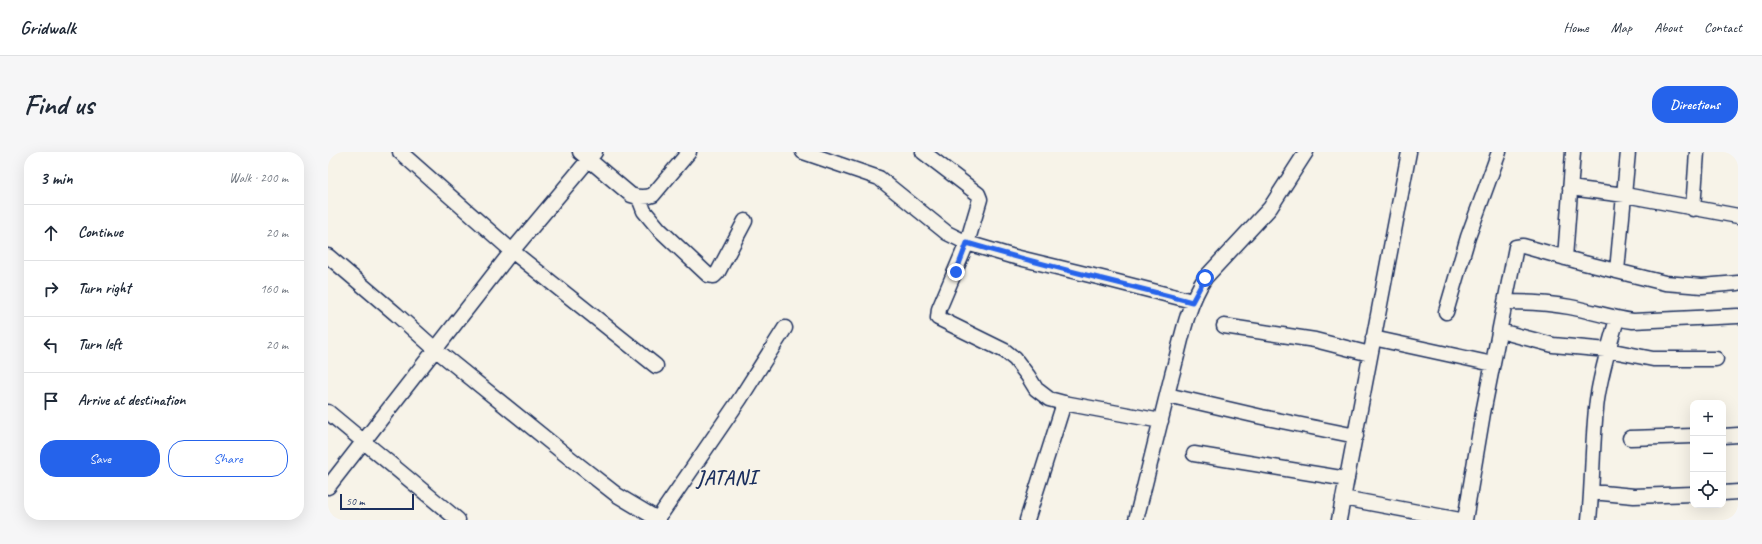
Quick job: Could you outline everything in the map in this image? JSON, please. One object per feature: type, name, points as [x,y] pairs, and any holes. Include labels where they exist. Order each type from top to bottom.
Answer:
[{"type":"street","points":[[400,152],[512,251],[656,366]]},
{"type":"street","points":[[328,487],[588,155],[631,195],[639,198],[654,195],[689,152]]},
{"type":"street","points":[[802,152],[879,178],[947,233],[967,243],[1011,256],[1192,302]]},
{"type":"street","points":[[923,152],[978,194],[980,199],[967,243],[940,309],[938,318],[1005,351],[1024,370],[1036,389],[1049,399],[1161,421]]},
{"type":"street","points":[[1136,520],[1192,302],[1205,278],[1270,208],[1306,152]]},
{"type":"street","points":[[1338,520],[1356,436],[1370,354],[1409,152]]},
{"type":"street","points":[[1446,312],[1468,237],[1499,152]]},
{"type":"street","points":[[1565,258],[1573,152]]},
{"type":"street","points":[[1617,271],[1628,152]]},
{"type":"street","points":[[1693,209],[1697,152]]},
{"type":"street","points":[[1570,188],[1625,195],[1693,209],[1738,216]]},
{"type":"street","points":[[639,198],[644,211],[659,229],[704,272],[714,276],[718,272],[745,221]]},
{"type":"street","points":[[1465,520],[1493,364],[1516,248],[1524,246],[1617,271],[1684,285],[1702,286],[1738,283]]},
{"type":"street","points":[[328,256],[435,349],[617,495],[658,520],[740,399],[785,328]]},
{"type":"street","points":[[1506,302],[1571,307],[1617,319],[1633,321],[1738,316]]},
{"type":"street","points":[[1589,520],[1592,492],[1594,430],[1597,407],[1608,350],[1617,319]]},
{"type":"street","points":[[1224,326],[1315,340],[1370,354]]},
{"type":"street","points":[[1500,331],[1553,345],[1608,350],[1653,359],[1716,359]]},
{"type":"street","points":[[1373,338],[1493,364]]},
{"type":"street","points":[[1167,395],[1262,417],[1356,436]]},
{"type":"street","points":[[1027,520],[1064,403]]},
{"type":"street","points":[[328,412],[458,520]]},
{"type":"street","points":[[1726,436],[1738,435]]},
{"type":"street","points":[[1630,438],[1690,436]]},
{"type":"street","points":[[1194,454],[1347,479]]},
{"type":"street","points":[[1592,492],[1634,496],[1690,494]]},
{"type":"street","points":[[1726,493],[1738,492]]},
{"type":"street","points":[[1343,498],[1460,520]]},
{"type":"district","name":"JATANI","points":[[727,477]]},
{"type":"route","points":[[956,272],[967,243],[1011,256],[1192,302],[1205,278]]}]
